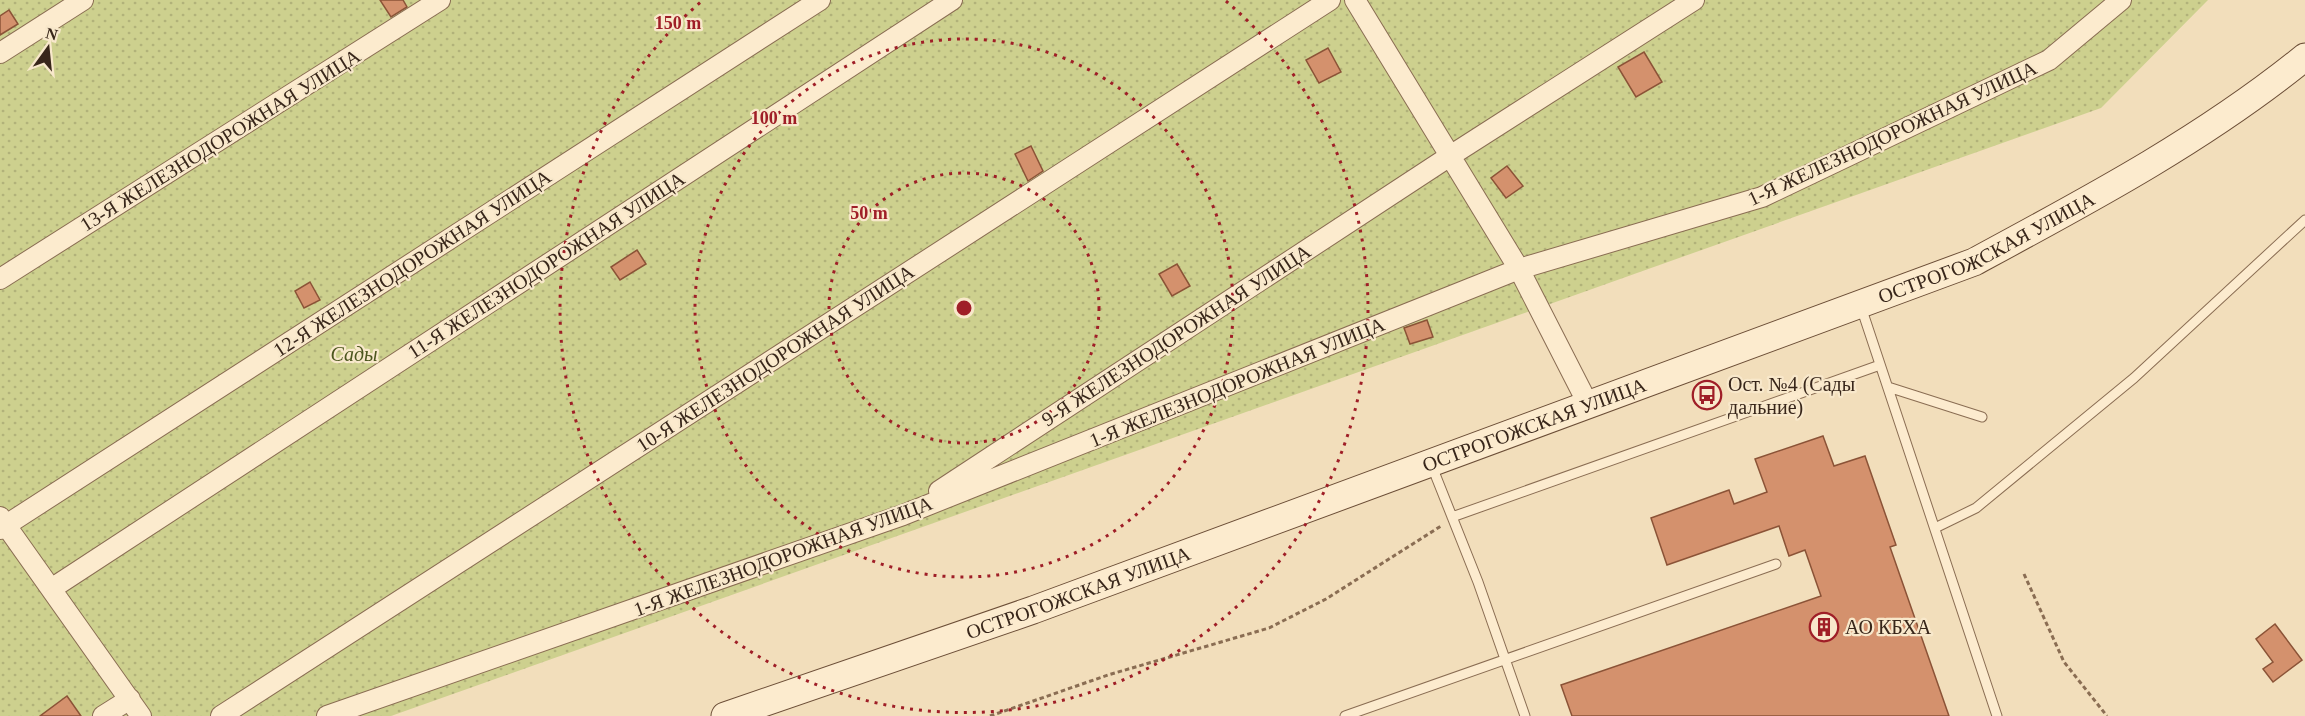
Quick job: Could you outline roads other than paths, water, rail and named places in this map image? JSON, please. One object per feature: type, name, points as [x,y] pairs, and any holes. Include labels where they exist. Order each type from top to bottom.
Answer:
[{"type":"street","points":[[0,53],[83,0]]},
{"type":"street","name":"13-Я ЖЕЛЕЗНОДОРОЖНАЯ УЛИЦА","points":[[0,279],[440,0]]},
{"type":"street","name":"12-Я ЖЕЛЕЗНОДОРОЖНАЯ УЛИЦА","points":[[2,524],[820,0]]},
{"type":"street","name":"11-Я ЖЕЛЕЗНОДОРОЖНАЯ УЛИЦА","points":[[51,590],[952,0]]},
{"type":"street","name":"10-Я ЖЕЛЕЗНОДОРОЖНАЯ УЛИЦА","points":[[221,716],[1330,0]]},
{"type":"street","points":[[1355,0],[1519,269],[1588,404]]},
{"type":"street","name":"9-Я ЖЕЛЕЗНОДОРОЖНАЯ УЛИЦА","points":[[903,515],[1450,156],[1694,0]]},
{"type":"street","name":"1-Я ЖЕЛЕЗНОДОРОЖНАЯ УЛИЦА","points":[[327,716],[903,515],[1519,269],[1762,197],[2049,60],[2121,0]]},
{"type":"street","name":"ОСТРОГОЖСКАЯ УЛИЦА","points":[[725,716],[1033,610],[1974,262],[2079,205],[2218,123],[2305,57]]},
{"type":"street","points":[[2,524],[141,716]]},
{"type":"street","points":[[103,716],[130,699]]},
{"type":"lane","points":[[1935,528],[1976,508],[2125,386],[2305,220]]},
{"type":"lane","points":[[1860,305],[1997,716]]},
{"type":"lane","points":[[1452,517],[1881,365]]},
{"type":"lane","points":[[1888,387],[1982,417]]},
{"type":"lane","points":[[1430,462],[1525,716]]},
{"type":"lane","points":[[1346,716],[1776,564]]},
{"type":"place","name":"Ост. №4 (Сады дальние)","points":[[1707,395]]},
{"type":"place","name":"АО КБХА","points":[[1824,627]]},
{"type":"park label","name":"Сады","points":[[354,354]]}]
